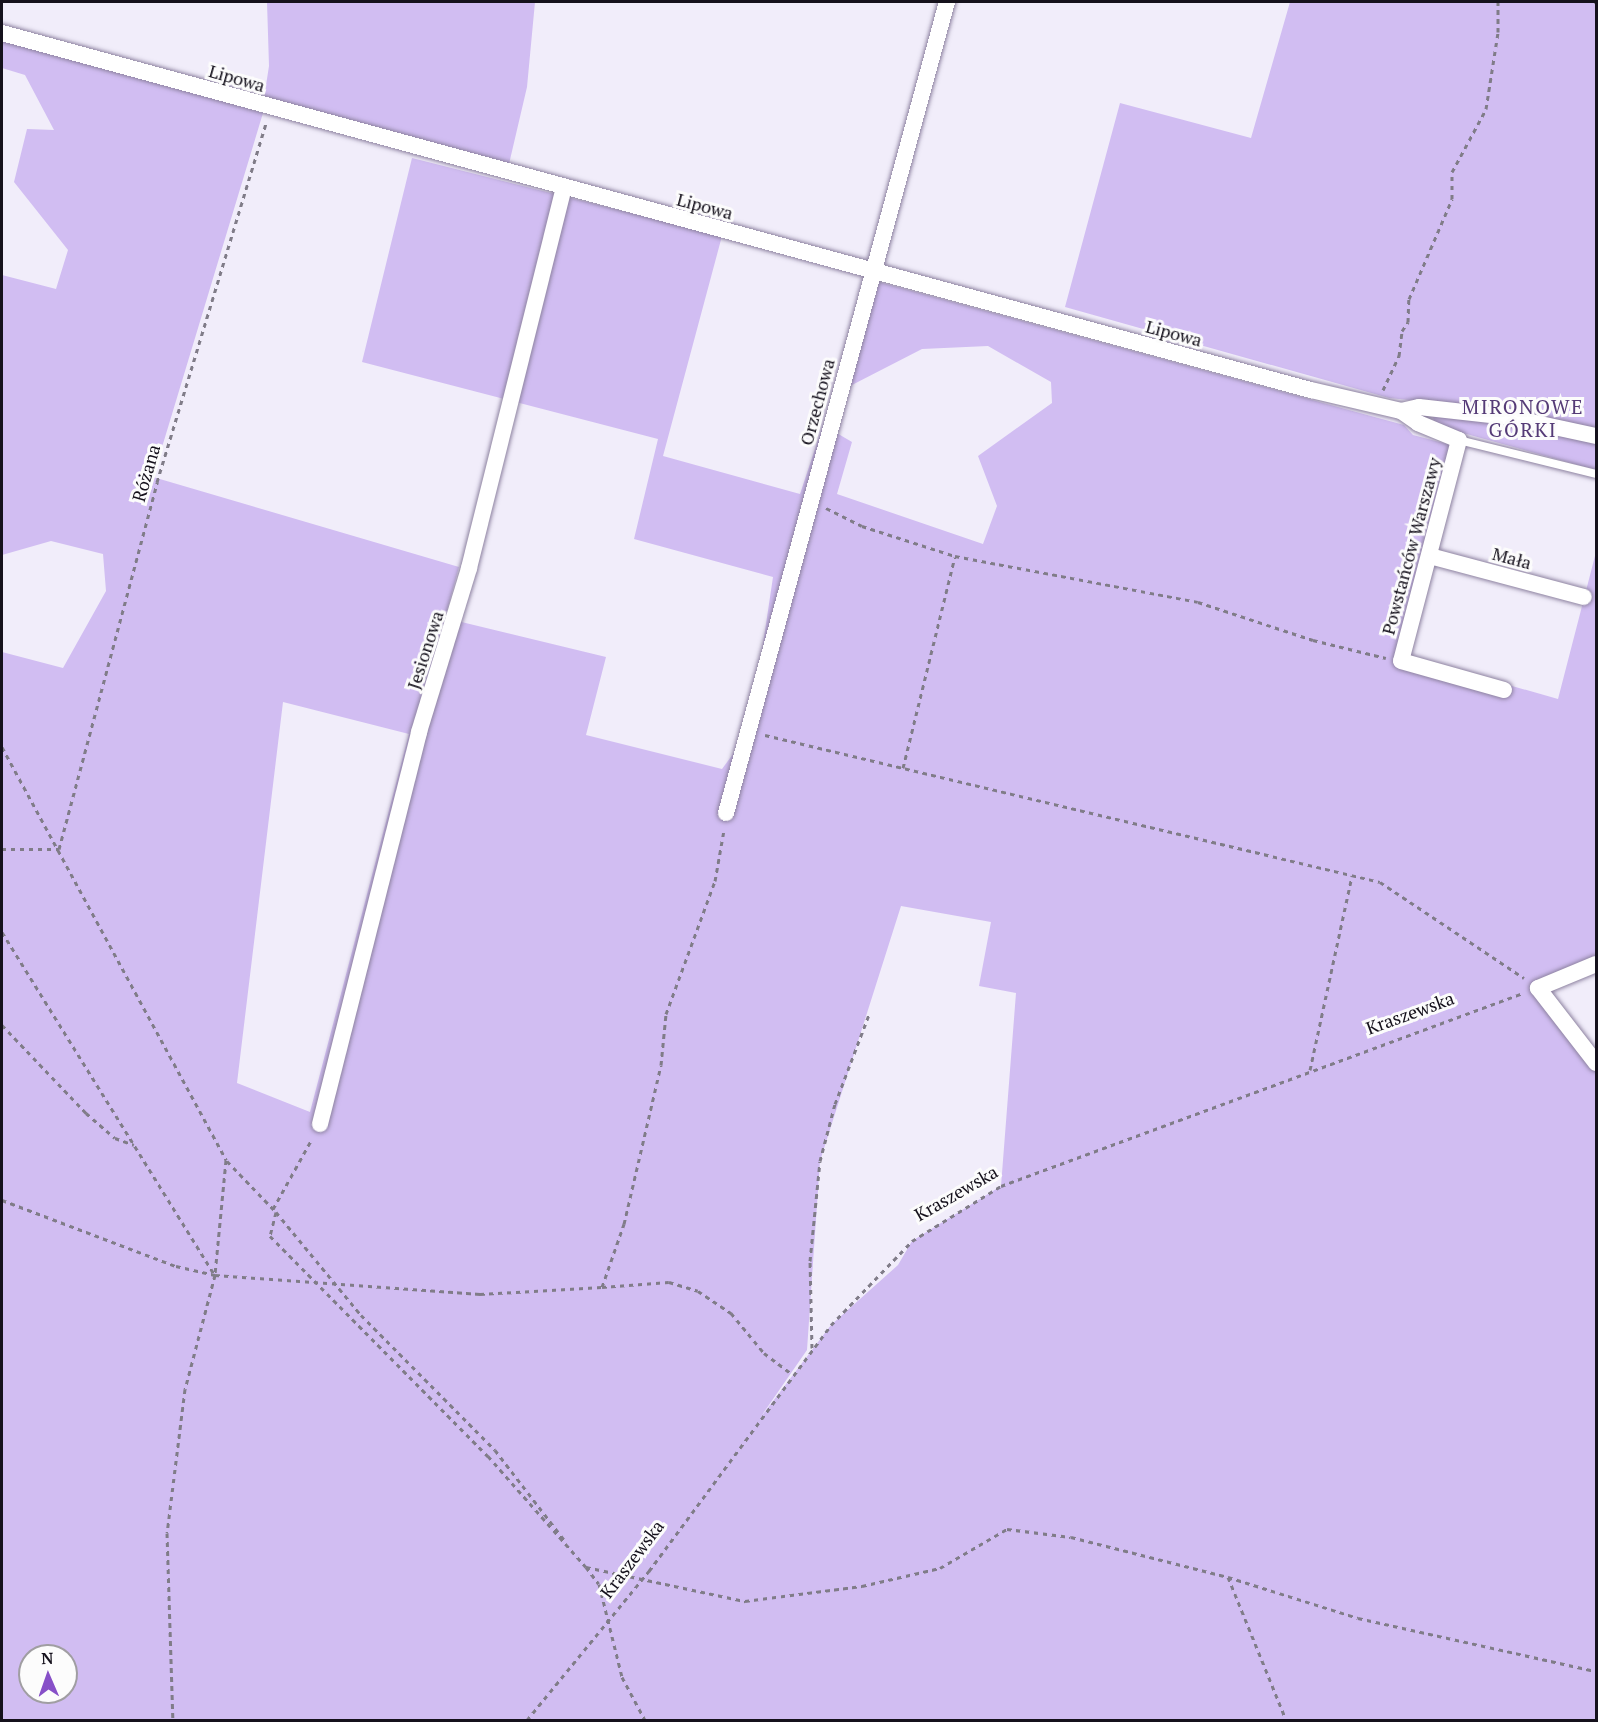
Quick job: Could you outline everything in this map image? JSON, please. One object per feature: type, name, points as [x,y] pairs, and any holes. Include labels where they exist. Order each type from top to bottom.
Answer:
[{"type":"street","name":"Orzechowa","points":[[726,813],[947,2]]},
{"type":"street","name":"Lipowa","points":[[2,33],[873,271],[1401,411],[1418,423],[1459,440]]},
{"type":"street","name":"Jesionowa","points":[[320,1124],[419,732],[470,568],[564,187]]},
{"type":"street","name":"Lipowa","points":[[1401,411],[1419,407],[1508,417],[1596,436]]},
{"type":"street","name":"Powstańców Warszawy","points":[[1401,661],[1459,440]]},
{"type":"street","name":"Mała","points":[[1430,556],[1584,597]]},
{"type":"street","points":[[1401,661],[1504,690]]},
{"type":"street","points":[[1596,964],[1538,988],[1596,1063]]},
{"type":"lane","name":"Lipowa","points":[[1459,440],[1596,474]]},
{"type":"path","points":[[1378,406],[1399,356],[1402,331],[1408,322],[1409,299],[1452,199],[1452,172],[1486,109],[1498,32],[1498,2]]},
{"type":"path","name":"Różana","points":[[59,849],[157,482],[271,108]]},
{"type":"path","points":[[811,501],[862,526],[955,556],[1198,602],[1313,640],[1401,661]]},
{"type":"path","points":[[903,768],[955,556]]},
{"type":"path","points":[[750,731],[1380,882],[1538,988]]},
{"type":"path","points":[[2,747],[226,1160],[274,1211],[334,1284],[495,1450],[599,1584],[622,1677],[645,1720]]},
{"type":"path","points":[[602,1287],[624,1224],[661,1065],[666,1014],[716,881],[726,813]]},
{"type":"path","points":[[2,849],[59,849]]},
{"type":"path","points":[[1310,1070],[1352,875]]},
{"type":"path","points":[[2,932],[215,1275]]},
{"type":"path","name":"Kraszewska","points":[[527,1720],[642,1579],[812,1349],[912,1241],[1001,1186],[1310,1070],[1538,988]]},
{"type":"path","points":[[812,1349],[810,1262],[820,1161],[835,1104],[870,1012]]},
{"type":"path","points":[[2,1024],[86,1113],[115,1138],[134,1145]]},
{"type":"path","points":[[320,1124],[274,1211],[270,1236],[488,1456],[586,1567],[745,1601],[850,1588],[940,1568],[1007,1528],[1071,1538],[1228,1577],[1358,1618],[1517,1650],[1596,1671]]},
{"type":"path","points":[[173,1720],[167,1533],[185,1389],[215,1275],[226,1160]]},
{"type":"path","points":[[2,1200],[176,1266],[215,1275],[480,1294],[669,1282],[698,1291],[731,1313],[764,1353],[791,1373]]},
{"type":"path","points":[[1228,1577],[1286,1720]]},
{"type":"shaded area","points":[[267,2],[535,2],[527,87],[509,164],[264,98],[269,66]]},
{"type":"shaded area","points":[[1290,2],[1596,2],[1596,428],[1498,409],[1389,398],[1065,307],[1120,103],[1251,138]]},
{"type":"shaded area","points":[[2,36],[263,113],[153,477],[459,567],[445,618],[606,657],[586,735],[722,769],[750,731],[773,577],[634,539],[658,439],[362,362],[412,158],[722,236],[663,456],[800,494],[823,425],[852,442],[837,494],[983,544],[997,506],[978,456],[1052,403],[1051,382],[988,346],[922,349],[850,386],[879,282],[1404,425],[1413,435],[1451,445],[1396,653],[1558,699],[1596,552],[1596,960],[1539,988],[1596,1063],[1596,1720],[2,1720],[2,652],[63,668],[106,591],[103,554],[51,541],[2,555],[2,275],[56,289],[68,250],[14,182],[27,129],[54,130],[25,75],[2,68]],"holes":[[[283,702],[409,734],[310,1112],[237,1083]],[[901,906],[991,922],[979,986],[1016,993],[1001,1186],[912,1241],[898,1265],[831,1325],[760,1418],[807,1350],[820,1161]]]},
{"type":"shaded area","points":[[1433,415],[1494,421],[1596,443],[1596,470],[1434,425]]},
{"type":"district","name":"MIRONOWE GÓRKI","points":[[1523,418]]}]
